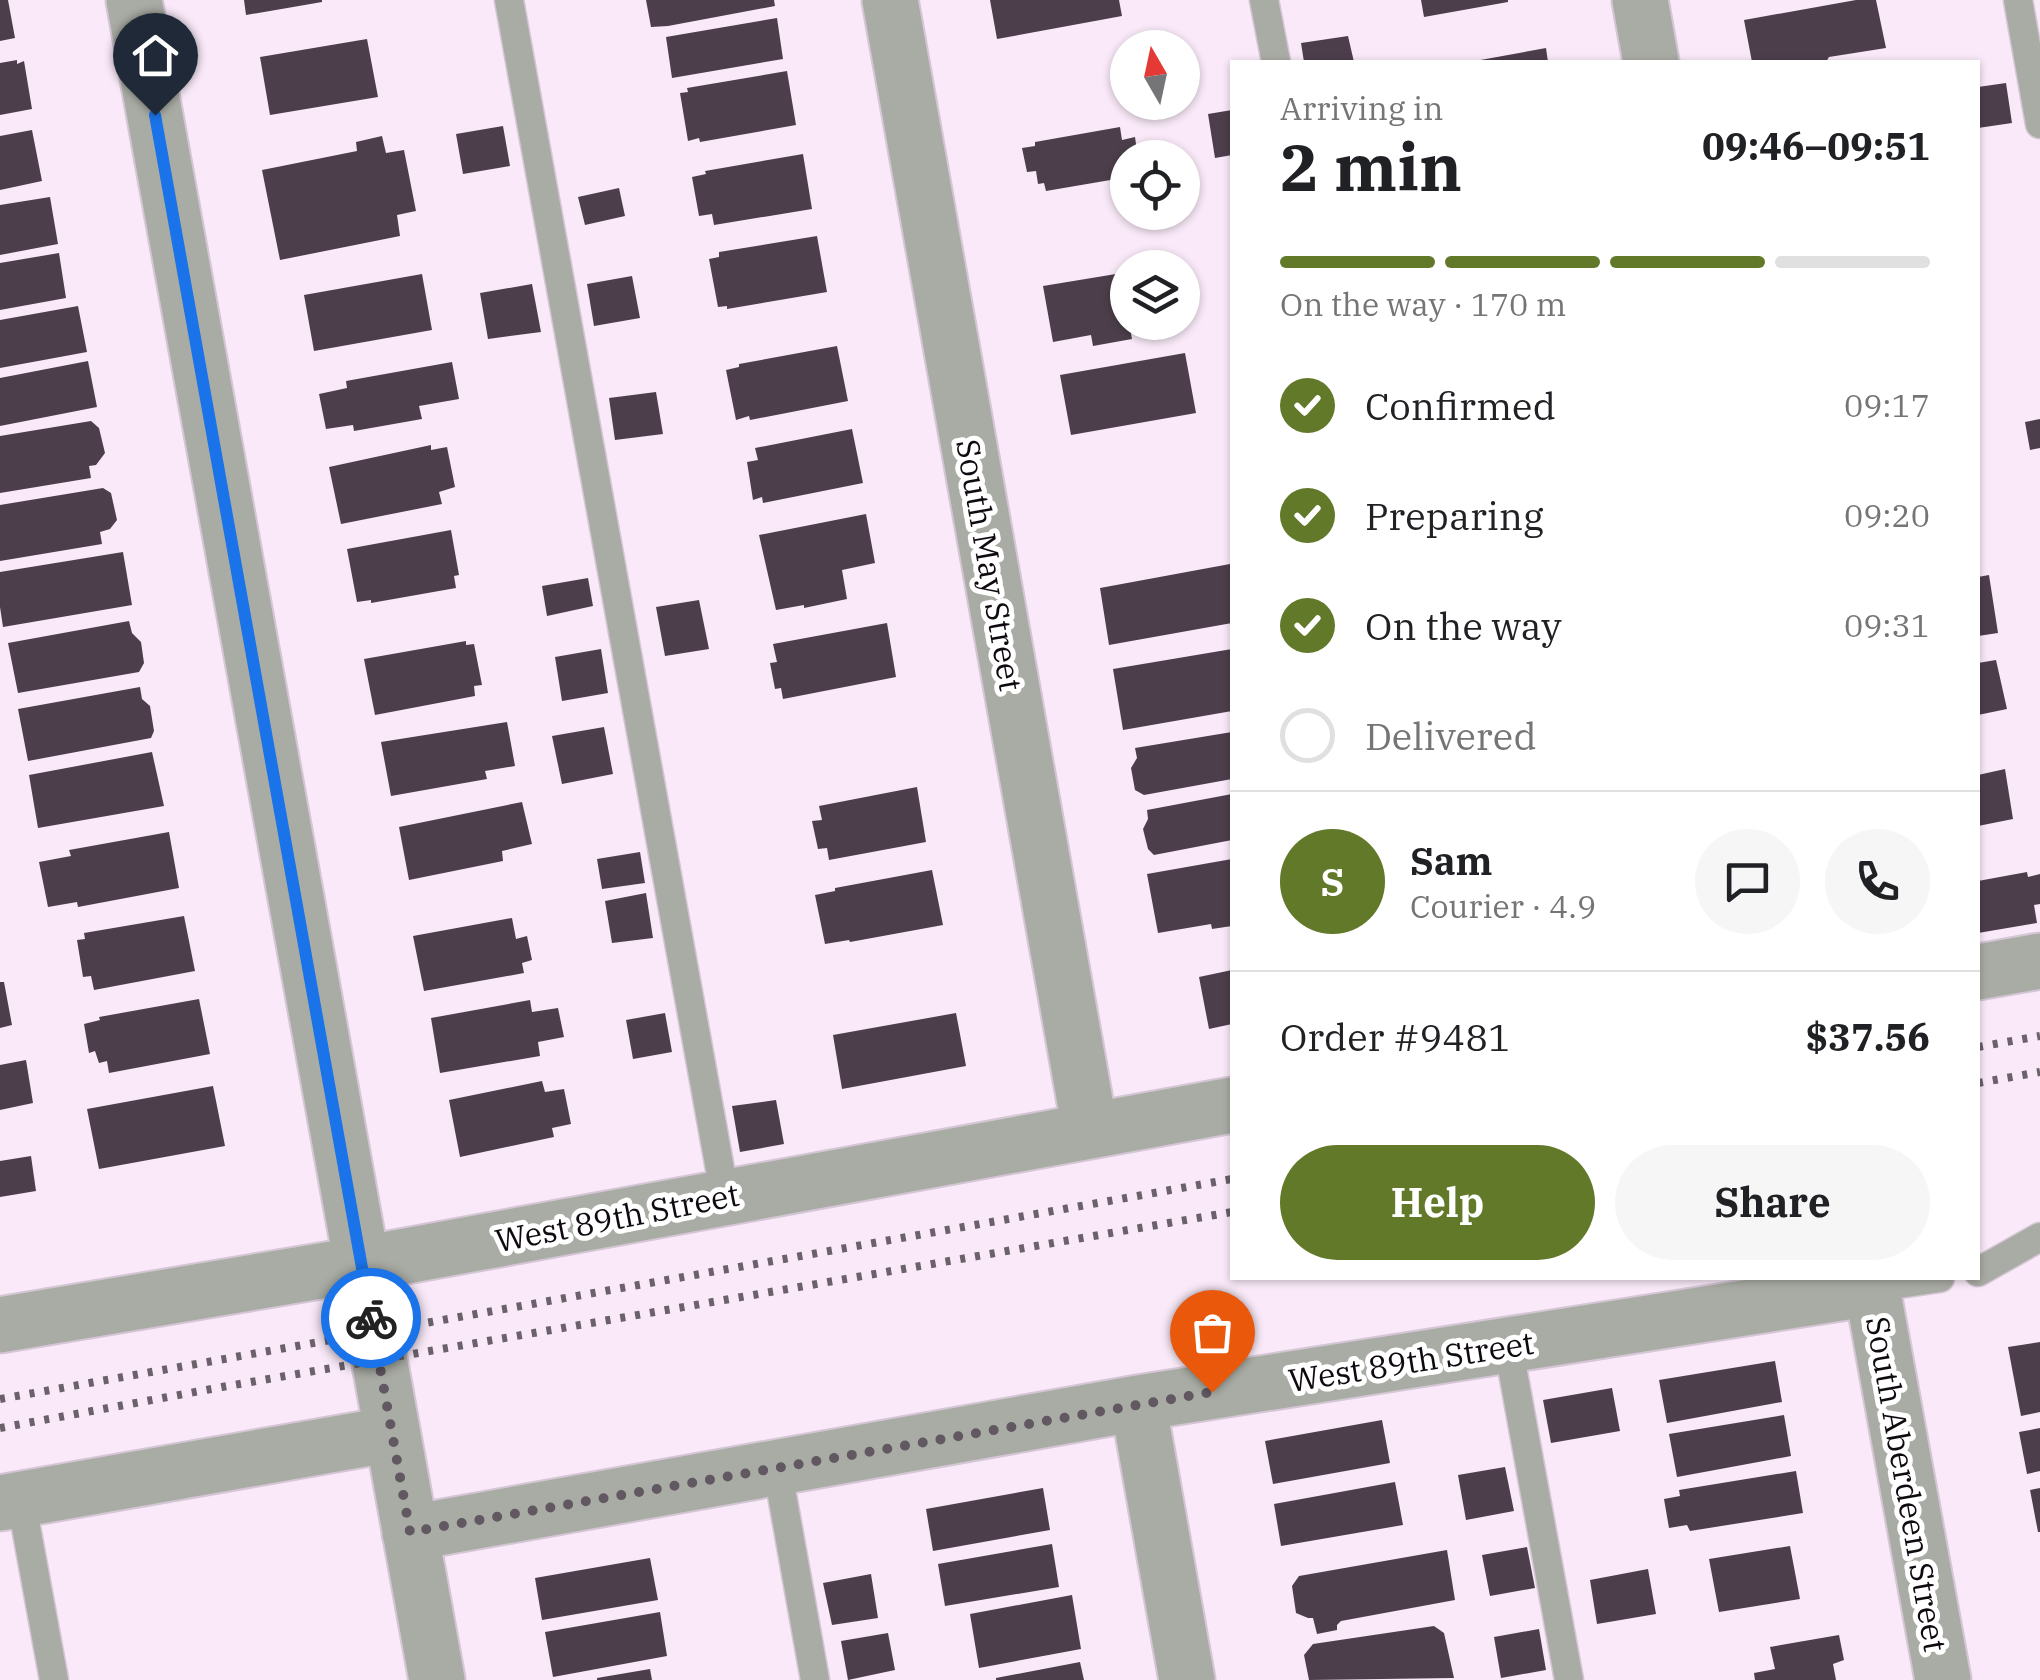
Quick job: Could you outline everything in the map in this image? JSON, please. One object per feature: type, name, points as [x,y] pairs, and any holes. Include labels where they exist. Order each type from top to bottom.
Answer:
[{"type":"street","points":[[134,0],[437,1680]]},
{"type":"street","name":"South May Street","points":[[890,0],[1090,1130]]},
{"type":"street","points":[[1640,0],[1652,60]]},
{"type":"street","points":[[1980,972],[2040,961]]},
{"type":"street","name":"West 89th Street","points":[[0,1325],[362,1264],[1230,1104]]},
{"type":"street","name":"West 89th Street","points":[[410,1532],[1138,1403],[1872,1288]]},
{"type":"street","name":"South Aberdeen Street","points":[[1872,1288],[1943,1680]]},
{"type":"street","points":[[1138,1403],[1187,1680]]},
{"type":"street","points":[[11,1502],[392,1434]]},
{"type":"lane","points":[[509,0],[725,1197]]},
{"type":"lane","points":[[1264,0],[1276,60]]},
{"type":"lane","points":[[2018,0],[2040,124]]},
{"type":"lane","points":[[1980,1271],[2040,1238]]},
{"type":"lane","name":"West 89th Street","points":[[1872,1288],[1926,1280]]},
{"type":"lane","points":[[1508,1346],[1569,1680]]},
{"type":"lane","points":[[778,1467],[815,1680]]},
{"type":"lane","points":[[11,1502],[54,1680]]},
{"type":"building","points":[[0,0],[8,0],[15,38],[0,41]]},
{"type":"building","points":[[244,0],[322,0],[322,2],[246,15]]},
{"type":"building","points":[[646,0],[774,0],[775,6],[651,27]]},
{"type":"building","points":[[990,0],[1119,0],[1122,16],[997,39]]},
{"type":"building","points":[[1421,0],[1508,0],[1508,2],[1424,17]]},
{"type":"building","points":[[1876,0],[1886,48],[1827,60],[1752,60],[1744,20]]},
{"type":"building","points":[[777,18],[783,59],[672,78],[666,37]]},
{"type":"building","points":[[1348,36],[1354,60],[1304,60],[1301,43]]},
{"type":"building","points":[[367,39],[378,97],[270,115],[260,57]]},
{"type":"building","points":[[1546,48],[1548,60],[1480,60]]},
{"type":"building","points":[[17,60],[17,64],[24,61],[32,109],[0,115],[0,63]]},
{"type":"building","points":[[787,71],[796,125],[688,141],[680,93],[688,92],[687,88]]},
{"type":"building","points":[[2006,83],[2012,123],[1980,128],[1980,87]]},
{"type":"building","points":[[1230,110],[1230,155],[1215,158],[1208,114]]},
{"type":"building","points":[[503,126],[510,166],[463,174],[456,134]]},
{"type":"building","points":[[1120,127],[1122,140],[1110,140],[1110,180],[1046,191],[1044,183],[1038,184],[1036,171],[1027,172],[1022,148],[1035,146],[1035,142]]},
{"type":"building","points":[[32,130],[42,181],[0,190],[0,136]]},
{"type":"building","points":[[382,136],[386,153],[404,150],[416,211],[397,215],[400,236],[280,260],[262,170],[357,151],[356,142]]},
{"type":"building","points":[[803,154],[812,209],[714,225],[712,214],[699,216],[692,177],[706,174],[705,171]]},
{"type":"building","points":[[619,188],[625,216],[585,225],[578,197]]},
{"type":"building","points":[[50,197],[58,244],[0,255],[0,205]]},
{"type":"building","points":[[817,236],[827,292],[727,309],[718,307],[709,259],[719,257],[719,252]]},
{"type":"building","points":[[59,253],[66,298],[0,310],[0,263]]},
{"type":"building","points":[[422,274],[432,330],[314,351],[304,295]]},
{"type":"building","points":[[1110,275],[1110,340],[1126,340],[1093,346],[1091,335],[1053,342],[1043,286]]},
{"type":"building","points":[[632,276],[640,318],[594,326],[587,284]]},
{"type":"building","points":[[532,284],[541,332],[488,339],[480,293]]},
{"type":"building","points":[[78,306],[87,352],[0,368],[0,320]]},
{"type":"building","points":[[837,346],[848,401],[736,420],[726,370],[739,364]]},
{"type":"building","points":[[1185,353],[1196,413],[1071,435],[1060,375]]},
{"type":"building","points":[[88,361],[97,407],[0,426],[0,378]]},
{"type":"building","points":[[452,362],[459,399],[419,406],[422,419],[354,431],[353,425],[326,429],[319,394],[347,388],[346,381]]},
{"type":"building","points":[[656,392],[663,434],[615,440],[609,398]]},
{"type":"building","points":[[2040,419],[2040,448],[2030,450],[2025,422]]},
{"type":"building","points":[[91,421],[99,428],[105,453],[96,465],[89,466],[91,478],[0,493],[0,436]]},
{"type":"building","points":[[852,429],[863,483],[763,503],[762,497],[753,500],[747,462],[758,460],[755,448]]},
{"type":"building","points":[[431,445],[431,450],[447,447],[455,487],[439,492],[442,504],[341,524],[329,467]]},
{"type":"building","points":[[103,488],[111,493],[117,520],[110,529],[100,532],[102,544],[0,561],[0,505]]},
{"type":"building","points":[[866,514],[875,563],[842,570],[847,599],[776,610],[759,535]]},
{"type":"building","points":[[451,530],[459,575],[454,576],[456,588],[357,602],[347,549]]},
{"type":"building","points":[[123,552],[132,605],[3,627],[0,572]]},
{"type":"building","points":[[1230,564],[1230,623],[1109,645],[1100,588]]},
{"type":"building","points":[[1989,575],[1998,633],[1980,636],[1980,577]]},
{"type":"building","points":[[588,578],[593,606],[547,616],[542,586]]},
{"type":"building","points":[[699,600],[709,649],[665,656],[656,607]]},
{"type":"building","points":[[129,621],[132,633],[141,642],[144,663],[139,672],[18,693],[8,643]]},
{"type":"building","points":[[887,623],[896,677],[783,699],[781,688],[775,689],[770,663],[777,662],[773,644]]},
{"type":"building","points":[[466,641],[466,645],[474,644],[482,685],[474,686],[475,696],[375,715],[364,659]]},
{"type":"building","points":[[601,649],[608,693],[562,701],[555,657]]},
{"type":"building","points":[[1230,649],[1230,711],[1123,730],[1113,669]]},
{"type":"building","points":[[1996,660],[2007,709],[1980,715],[1980,663]]},
{"type":"building","points":[[140,687],[142,699],[150,706],[154,731],[151,738],[28,761],[18,709]]},
{"type":"building","points":[[507,722],[515,766],[485,771],[487,779],[391,796],[381,742]]},
{"type":"building","points":[[604,727],[613,774],[562,784],[552,736]]},
{"type":"building","points":[[1230,732],[1230,779],[1144,795],[1135,790],[1131,768],[1137,758],[1135,748]]},
{"type":"building","points":[[152,752],[164,806],[38,828],[29,775]]},
{"type":"building","points":[[2005,769],[2013,819],[1980,826],[1980,775]]},
{"type":"building","points":[[917,787],[926,842],[829,860],[827,848],[818,849],[812,821],[822,820],[819,806]]},
{"type":"building","points":[[1230,794],[1230,840],[1154,855],[1148,849],[1143,829],[1147,810]]},
{"type":"building","points":[[522,802],[532,844],[502,851],[503,861],[409,880],[399,827]]},
{"type":"building","points":[[169,832],[179,888],[78,907],[77,902],[48,907],[39,862],[71,856],[69,850]]},
{"type":"building","points":[[640,852],[645,883],[602,889],[597,859]]},
{"type":"building","points":[[1230,859],[1230,926],[1212,929],[1211,924],[1158,933],[1147,874]]},
{"type":"building","points":[[932,870],[943,925],[825,944],[815,895]]},
{"type":"building","points":[[2027,872],[2028,877],[2040,874],[2040,904],[2034,905],[2037,923],[1980,933],[1980,881]]},
{"type":"building","points":[[646,893],[653,938],[612,943],[605,901]]},
{"type":"building","points":[[184,916],[195,971],[94,990],[91,976],[83,977],[77,940],[85,939],[84,933]]},
{"type":"building","points":[[512,918],[516,939],[527,936],[532,960],[522,963],[524,973],[424,991],[413,936]]},
{"type":"building","points":[[1230,970],[1230,1024],[1209,1029],[1199,977]]},
{"type":"building","points":[[0,982],[4,982],[12,1025],[0,1028]]},
{"type":"building","points":[[199,999],[210,1054],[109,1073],[107,1061],[99,1063],[95,1051],[89,1053],[84,1024],[100,1020],[99,1017]]},
{"type":"building","points":[[530,1000],[532,1012],[558,1008],[564,1037],[538,1042],[540,1056],[440,1073],[431,1018]]},
{"type":"building","points":[[665,1013],[672,1052],[633,1059],[626,1020]]},
{"type":"building","points":[[956,1013],[966,1066],[842,1089],[833,1035]]},
{"type":"building","points":[[26,1060],[33,1103],[0,1110],[0,1065]]},
{"type":"building","points":[[542,1081],[545,1092],[564,1089],[571,1124],[552,1128],[554,1137],[460,1157],[449,1100]]},
{"type":"building","points":[[213,1086],[225,1146],[99,1169],[87,1109]]},
{"type":"building","points":[[776,1100],[784,1144],[740,1152],[732,1106]]},
{"type":"building","points":[[31,1156],[36,1191],[0,1197],[0,1161]]},
{"type":"building","points":[[2040,1342],[2040,1412],[2021,1416],[2008,1347]]},
{"type":"building","points":[[1775,1361],[1782,1402],[1667,1423],[1659,1380]]},
{"type":"building","points":[[1612,1388],[1620,1431],[1551,1443],[1543,1400]]},
{"type":"building","points":[[1784,1415],[1791,1456],[1677,1477],[1669,1434]]},
{"type":"building","points":[[1382,1420],[1390,1463],[1273,1484],[1265,1441]]},
{"type":"building","points":[[2040,1428],[2040,1471],[2027,1474],[2019,1432]]},
{"type":"building","points":[[1505,1467],[1514,1511],[1466,1520],[1458,1475]]},
{"type":"building","points":[[1796,1471],[1803,1513],[1690,1531],[1687,1525],[1669,1528],[1664,1499],[1680,1496],[1679,1490]]},
{"type":"building","points":[[1395,1482],[1403,1525],[1281,1546],[1274,1504]]},
{"type":"building","points":[[1043,1488],[1050,1530],[933,1551],[926,1509]]},
{"type":"building","points":[[2040,1488],[2040,1532],[2038,1532],[2030,1490]]},
{"type":"building","points":[[1052,1544],[1059,1587],[945,1606],[938,1564]]},
{"type":"building","points":[[1790,1546],[1800,1599],[1719,1612],[1709,1559]]},
{"type":"building","points":[[1527,1547],[1535,1588],[1490,1596],[1482,1555]]},
{"type":"building","points":[[1447,1550],[1455,1600],[1341,1621],[1337,1630],[1317,1634],[1313,1618],[1296,1613],[1292,1586],[1299,1576]]},
{"type":"building","points":[[650,1558],[658,1600],[542,1620],[535,1578]]},
{"type":"building","points":[[1648,1569],[1656,1614],[1597,1624],[1590,1580]]},
{"type":"building","points":[[871,1574],[878,1618],[832,1625],[823,1583]]},
{"type":"building","points":[[1072,1595],[1081,1649],[979,1668],[970,1614]]},
{"type":"building","points":[[660,1612],[667,1656],[553,1677],[545,1632]]},
{"type":"building","points":[[1434,1626],[1444,1633],[1454,1678],[1309,1680],[1304,1655],[1313,1644]]},
{"type":"building","points":[[1539,1629],[1546,1670],[1501,1678],[1494,1637]]},
{"type":"building","points":[[888,1633],[895,1670],[848,1680],[841,1641]]},
{"type":"building","points":[[1839,1635],[1844,1660],[1833,1664],[1836,1680],[1755,1680],[1754,1673],[1775,1669],[1770,1647]]},
{"type":"building","points":[[1080,1662],[1084,1680],[996,1680],[996,1678]]},
{"type":"building","points":[[650,1669],[652,1680],[597,1680],[597,1678]]},
{"type":"railway","points":[[1980,1047],[2040,1036]]},
{"type":"railway","points":[[1980,1083],[2040,1072]]},
{"type":"railway","points":[[0,1399],[1230,1179]]},
{"type":"railway","points":[[0,1428],[1230,1212]]},
{"type":"way so far","points":[[371,1318],[410,1532],[1212,1392]]},
{"type":"route","points":[[155,115],[371,1318]]}]
